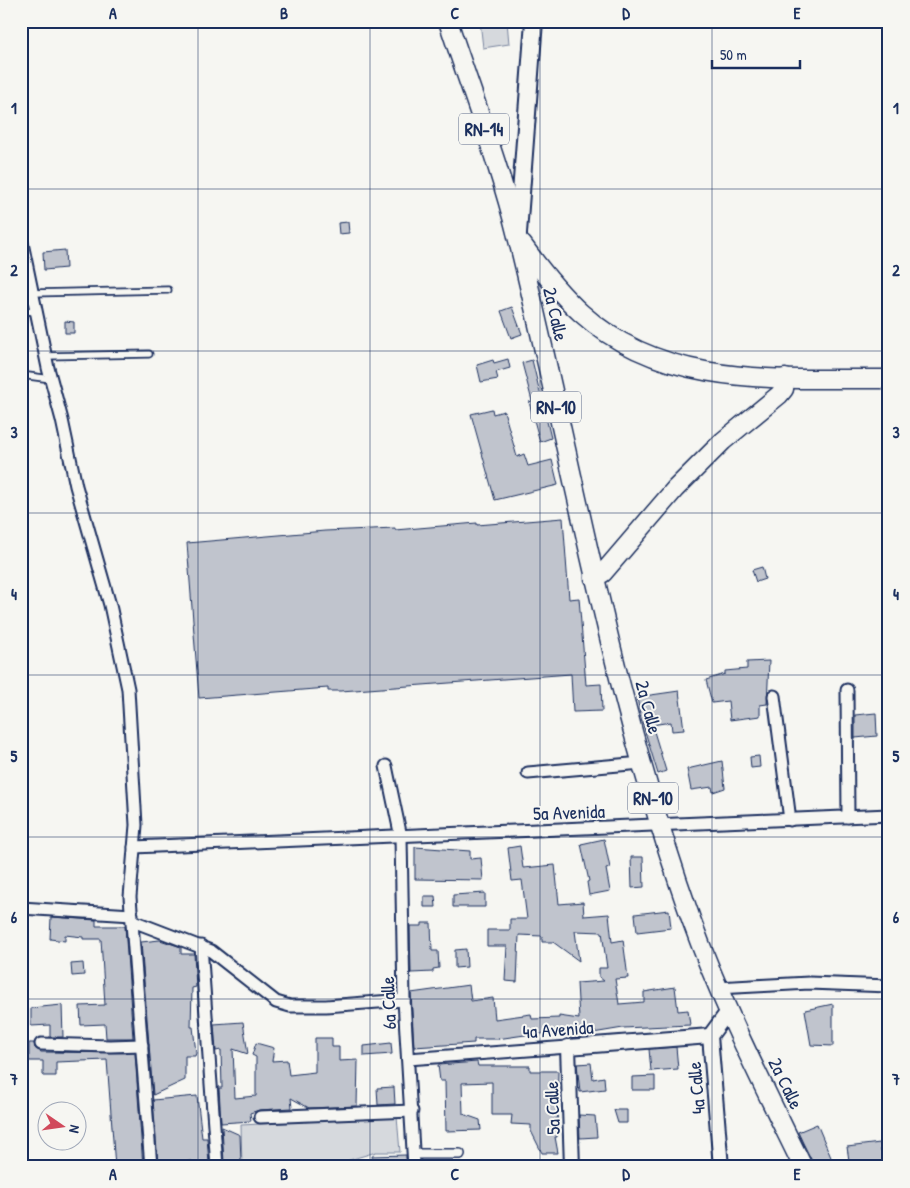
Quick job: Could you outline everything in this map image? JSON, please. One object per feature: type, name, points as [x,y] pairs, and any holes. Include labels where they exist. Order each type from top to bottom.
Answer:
[{"type":"main road","name":"RN-14","points":[[448,21],[517,238]]},
{"type":"main road","name":"RN-10","points":[[517,238],[534,21]]},
{"type":"main road","points":[[517,238],[548,278],[582,314],[600,329],[637,351],[693,370],[732,376],[889,379]]},
{"type":"main road","name":"2a Calle","points":[[517,238],[594,578],[642,763],[690,917],[717,988],[727,1013],[803,1167]]},
{"type":"main road","points":[[594,578],[603,573],[669,496],[723,441],[779,395],[784,389],[785,378]]},
{"type":"street","points":[[21,238],[45,356],[78,494],[110,605],[126,682],[134,766],[136,825],[130,897],[151,1167]]},
{"type":"street","points":[[847,690],[848,817]]},
{"type":"street","points":[[774,696],[790,820]]},
{"type":"street","points":[[528,773],[642,763]]},
{"type":"street","name":"6a Calle","points":[[386,766],[401,837],[404,1000],[414,1167]]},
{"type":"street","name":"5a Avenida","points":[[134,848],[889,815]]},
{"type":"street","points":[[21,908],[133,918],[201,946],[233,967],[276,1002],[290,1006],[326,1006],[404,1000]]},
{"type":"street","points":[[201,946],[217,1167]]},
{"type":"street","points":[[717,988],[809,983],[889,986]]},
{"type":"street","name":"4a Calle","points":[[721,1167],[710,1036],[727,1013]]},
{"type":"street","name":"4a Avenida","points":[[408,1059],[710,1036]]},
{"type":"street","points":[[40,1044],[142,1045]]},
{"type":"street","name":"5a Calle","points":[[568,1047],[572,1167]]},
{"type":"street","points":[[260,1117],[412,1111]]},
{"type":"street","points":[[413,1154],[460,1154]]},
{"type":"lane","points":[[32,293],[168,290]]},
{"type":"lane","points":[[21,310],[35,312]]},
{"type":"lane","points":[[45,356],[149,354]]},
{"type":"lane","points":[[21,374],[51,378]]},
{"type":"shaded area","points":[[480,21],[507,21],[509,44],[483,48]]},
{"type":"shaded area","points":[[397,1117],[400,1152],[376,1152],[346,1161],[345,1167],[242,1167],[241,1125]]},
{"type":"building","points":[[348,222],[349,233],[339,234],[338,223]]},
{"type":"building","points":[[65,250],[66,268],[44,270],[43,252]]},
{"type":"building","points":[[512,307],[522,334],[511,338],[501,311]]},
{"type":"building","points":[[65,321],[74,322],[74,333],[65,333]]},
{"type":"building","points":[[508,359],[510,368],[496,372],[498,379],[481,382],[477,365],[493,360],[494,363]]},
{"type":"building","points":[[532,360],[551,438],[540,442],[529,402],[532,401],[522,363]]},
{"type":"building","points":[[492,409],[493,414],[504,411],[517,457],[524,454],[528,466],[552,460],[558,485],[495,500],[471,414]]},
{"type":"building","points":[[563,518],[569,599],[579,598],[586,685],[601,684],[602,711],[573,712],[571,674],[341,691],[328,691],[328,688],[199,698],[187,543],[325,531],[395,528],[395,530]]},
{"type":"building","points":[[762,567],[765,579],[756,582],[752,570]]},
{"type":"building","points":[[769,661],[767,704],[760,705],[760,716],[730,720],[728,701],[712,703],[706,680],[725,674],[725,671],[747,669],[747,662]]},
{"type":"building","points":[[679,691],[684,730],[672,731],[671,722],[652,725],[666,771],[658,774],[640,715],[637,697]]},
{"type":"building","points":[[876,713],[877,736],[855,738],[855,715]]},
{"type":"building","points":[[759,756],[760,767],[751,768],[750,757]]},
{"type":"building","points":[[722,761],[725,788],[713,792],[712,787],[691,790],[687,769]]},
{"type":"building","points":[[604,839],[610,868],[606,869],[610,891],[589,895],[587,882],[589,881],[581,844]]},
{"type":"building","points":[[520,846],[523,868],[555,865],[559,904],[583,902],[584,916],[609,914],[612,942],[623,940],[628,978],[615,979],[619,1004],[644,1002],[644,992],[675,987],[678,1011],[688,1010],[690,1025],[623,1028],[593,1033],[532,1034],[497,1039],[474,1039],[474,1043],[414,1047],[411,993],[469,985],[471,1001],[493,998],[495,1019],[531,1014],[532,1019],[559,1018],[559,1016],[579,1019],[577,983],[604,981],[599,977],[599,968],[607,968],[602,932],[575,931],[579,961],[553,942],[542,942],[542,936],[519,935],[517,982],[505,981],[507,946],[487,946],[487,930],[510,930],[510,919],[527,919],[522,880],[512,881],[508,848]]},
{"type":"building","points":[[415,847],[470,851],[470,859],[481,858],[483,880],[415,879]]},
{"type":"building","points":[[631,857],[643,857],[644,887],[632,888]]},
{"type":"building","points":[[485,893],[485,907],[453,907],[453,895]]},
{"type":"building","points":[[424,896],[435,896],[436,907],[424,907]]},
{"type":"building","points":[[669,910],[671,928],[637,932],[635,914]]},
{"type":"building","points":[[51,917],[96,920],[96,926],[125,926],[133,1038],[106,1038],[105,1024],[81,1025],[80,1006],[105,1005],[101,939],[83,939],[83,937],[65,935],[65,941],[50,939]]},
{"type":"building","points":[[422,923],[431,923],[432,951],[438,951],[439,968],[433,969],[433,972],[411,973],[410,926],[422,926]]},
{"type":"building","points":[[160,940],[181,947],[181,954],[194,954],[196,987],[192,988],[191,1027],[193,1027],[196,1053],[195,1056],[185,1056],[185,1080],[153,1095],[141,942]]},
{"type":"building","points":[[466,949],[467,967],[455,968],[455,950]]},
{"type":"building","points":[[83,963],[84,975],[72,976],[71,964]]},
{"type":"building","points":[[833,1004],[833,1046],[811,1045],[805,1010]]},
{"type":"building","points":[[62,1005],[63,1037],[50,1037],[50,1025],[31,1026],[31,1008]]},
{"type":"building","points":[[243,1022],[248,1054],[233,1049],[235,1098],[256,1096],[256,1057],[252,1055],[256,1043],[274,1048],[272,1061],[287,1060],[289,1075],[315,1072],[315,1038],[332,1038],[332,1047],[339,1047],[339,1061],[358,1060],[357,1106],[309,1108],[291,1098],[292,1108],[259,1110],[250,1113],[251,1121],[221,1123],[219,1088],[222,1088],[221,1050],[216,1051],[214,1024]]},
{"type":"building","points":[[29,1043],[34,1043],[35,1048],[41,1052],[135,1053],[143,1167],[115,1167],[107,1060],[56,1062],[56,1076],[43,1076],[43,1061],[29,1061]]},
{"type":"building","points":[[391,1043],[392,1054],[364,1056],[364,1046]]},
{"type":"building","points":[[676,1047],[678,1069],[651,1071],[649,1049]]},
{"type":"building","points":[[477,1062],[478,1066],[530,1066],[530,1071],[558,1071],[557,1137],[555,1137],[558,1153],[542,1153],[531,1131],[531,1125],[511,1124],[512,1115],[492,1115],[492,1082],[462,1083],[463,1114],[480,1120],[481,1130],[446,1131],[445,1081],[440,1081],[438,1065]]},
{"type":"building","points":[[591,1063],[593,1079],[604,1077],[605,1089],[580,1092],[577,1064]]},
{"type":"building","points":[[655,1076],[655,1090],[632,1090],[632,1077]]},
{"type":"building","points":[[394,1087],[395,1104],[378,1105],[377,1088]]},
{"type":"building","points":[[197,1096],[202,1138],[207,1138],[209,1163],[193,1166],[192,1161],[158,1164],[153,1100]]},
{"type":"building","points":[[614,1110],[627,1110],[627,1123],[618,1123]]},
{"type":"building","points":[[579,1115],[595,1116],[597,1137],[580,1138]]},
{"type":"building","points":[[817,1124],[835,1167],[815,1167],[798,1132]]},
{"type":"building","points":[[222,1127],[240,1135],[241,1162],[224,1163]]},
{"type":"building","points":[[880,1143],[881,1152],[886,1152],[886,1167],[850,1167],[847,1147]]},
{"type":"building","points":[[406,1155],[406,1167],[373,1167],[372,1156]]}]
